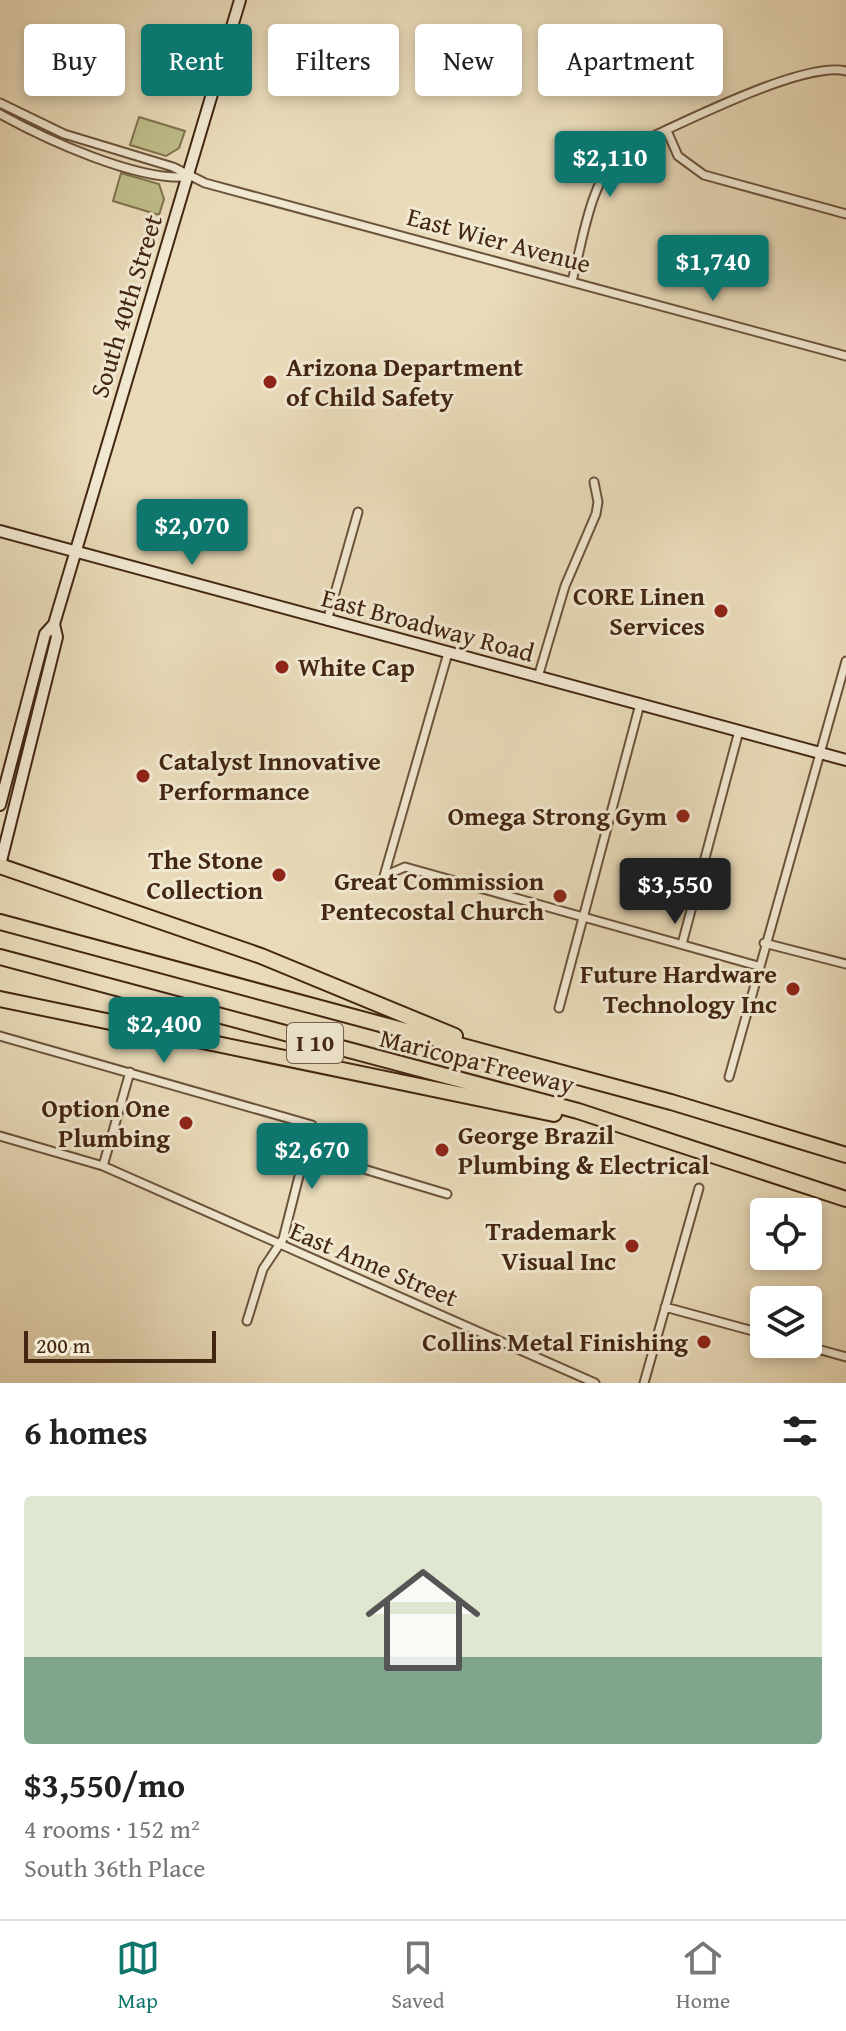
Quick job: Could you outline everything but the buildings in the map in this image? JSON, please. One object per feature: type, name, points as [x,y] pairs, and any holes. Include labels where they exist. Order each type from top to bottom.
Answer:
[{"type":"highway","points":[[0,865],[261,956],[507,1058]]},
{"type":"highway","name":"Maricopa Freeway","points":[[0,922],[846,1152]]},
{"type":"highway","name":"Maricopa Freeway","points":[[0,957],[578,1111],[846,1199]]},
{"type":"highway","points":[[0,999],[629,1130]]},
{"type":"main road","name":"South 40th Street","points":[[0,805],[45,634],[54,624],[240,0]]},
{"type":"main road","name":"East Broadway Road","points":[[0,531],[846,760]]},
{"type":"main road","name":"South 40th Street","points":[[0,865],[57,637],[54,624]]},
{"type":"street","points":[[572,281],[598,186],[611,161],[623,150],[806,73],[833,69],[846,71]]},
{"type":"street","points":[[0,103],[64,134],[173,167],[188,177]]},
{"type":"street","points":[[0,114],[39,135],[100,158],[169,179],[188,177]]},
{"type":"street","points":[[667,131],[678,156],[704,175],[846,214]]},
{"type":"street","name":"East Wier Avenue","points":[[188,177],[846,356]]},
{"type":"street","points":[[538,677],[565,586],[596,514],[598,502],[594,482]]},
{"type":"street","points":[[327,621],[358,512]]},
{"type":"street","points":[[448,653],[384,876],[405,867],[758,966]]},
{"type":"street","points":[[729,1077],[764,943],[846,661]]},
{"type":"street","points":[[559,1008],[640,704]]},
{"type":"street","points":[[682,944],[739,731]]},
{"type":"street","points":[[764,943],[846,964]]},
{"type":"street","points":[[0,1036],[312,1125],[283,1239],[263,1269],[247,1321]]},
{"type":"street","points":[[103,1166],[130,1072]]},
{"type":"street","name":"East Anne Street","points":[[0,1136],[103,1166],[595,1383]]},
{"type":"street","points":[[307,1152],[447,1194]]},
{"type":"street","points":[[644,1383],[699,1188]]},
{"type":"street","points":[[665,1307],[750,1330]]},
{"type":"street","points":[[822,1350],[846,1357]]},
{"type":"green space","points":[[139,117],[185,131],[179,148],[166,156],[130,145]]},
{"type":"green space","points":[[121,173],[159,184],[164,199],[159,215],[113,201]]},
{"type":"place","name":"Arizona Department of Child Safety","points":[[270,382]]},
{"type":"place","name":"CORE Linen Services","points":[[721,611]]},
{"type":"place","name":"White Cap","points":[[282,667]]},
{"type":"place","name":"Catalyst Innovative Performance","points":[[143,776]]},
{"type":"place","name":"Omega Strong Gym","points":[[683,816]]},
{"type":"place","name":"The Stone Collection","points":[[279,875]]},
{"type":"place","name":"Great Commission Pentecostal Church","points":[[560,896]]},
{"type":"place","name":"Future Hardware Technology Inc","points":[[793,989]]},
{"type":"place","name":"Option One Plumbing","points":[[186,1123]]},
{"type":"place","name":"George Brazil Plumbing & Electrical","points":[[442,1150]]},
{"type":"place","name":"Trademark Visual Inc","points":[[632,1246]]},
{"type":"place","name":"Collins Metal Finishing","points":[[704,1342]]}]
